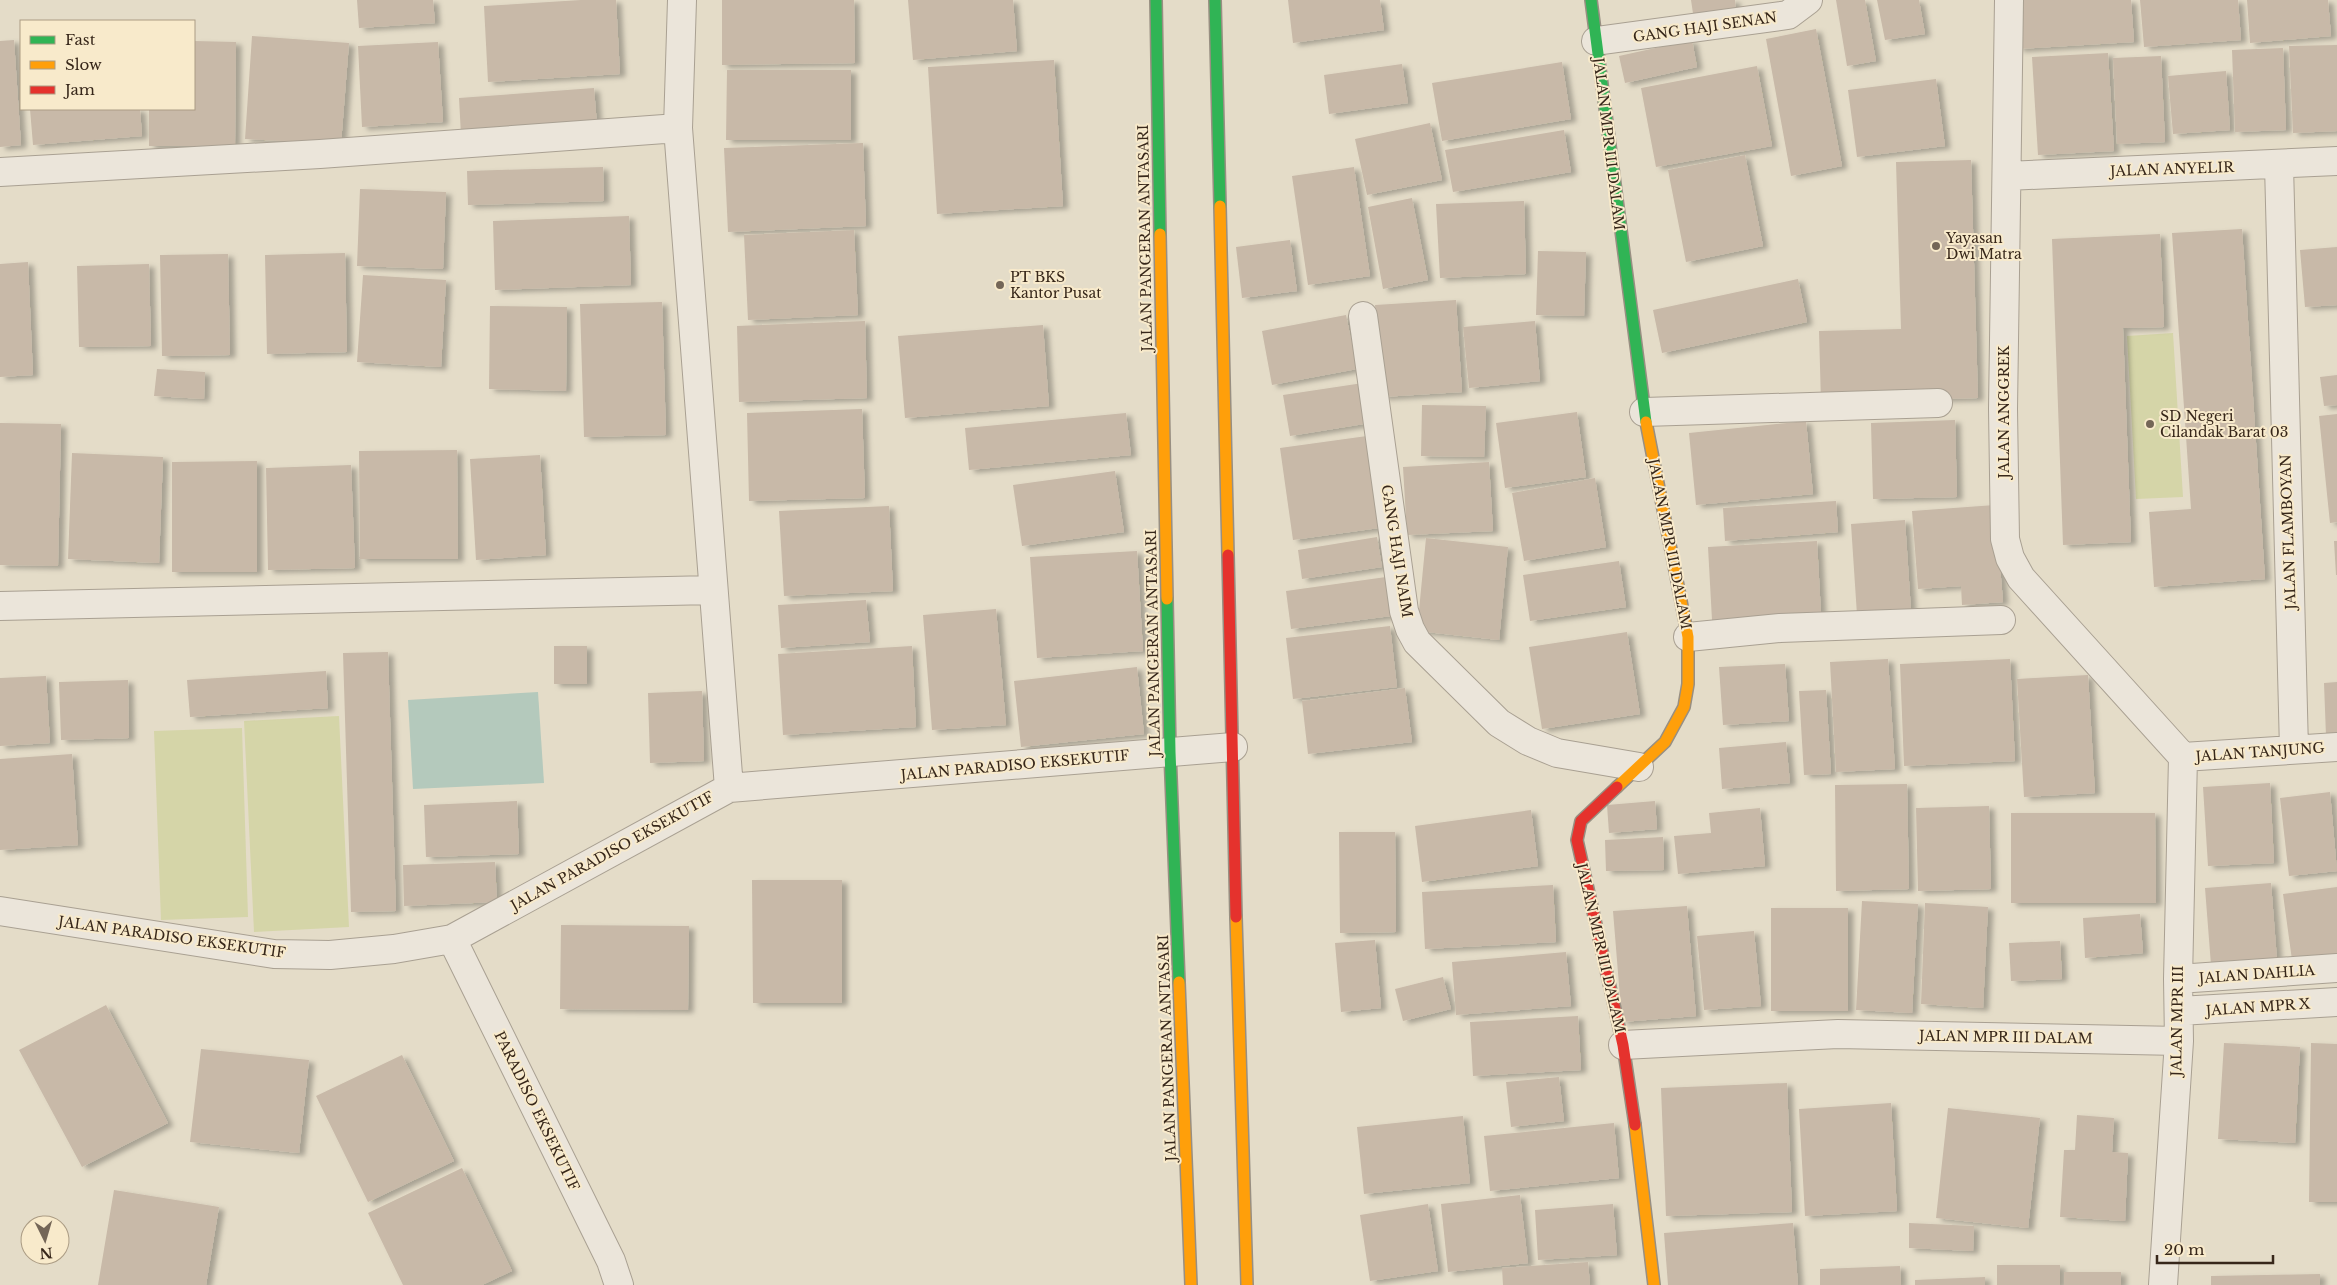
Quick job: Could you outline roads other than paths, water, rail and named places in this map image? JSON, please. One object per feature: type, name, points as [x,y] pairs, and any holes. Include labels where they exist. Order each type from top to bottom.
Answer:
[{"type":"main road","name":"JALAN PANGERAN ANTASARI","points":[[1156,0],[1170,752],[1192,1285]]},
{"type":"main road","points":[[1215,0],[1234,747],[1237,986],[1247,1285]]},
{"type":"main road","name":"JALAN MPR III DALAM","points":[[1591,0],[1644,412],[1688,637],[1688,684],[1684,707],[1665,742],[1581,821],[1577,840],[1623,1045],[1643,1180],[1654,1285]]},
{"type":"street","points":[[682,0],[678,128],[729,788]]},
{"type":"street","name":"GANG HAJI SENAN","points":[[1596,41],[1788,15],[1808,0]]},
{"type":"street","name":"JALAN ANGGREK","points":[[2008,0],[2003,428],[2004,524],[2010,558],[2021,578],[2183,757]]},
{"type":"street","points":[[0,172],[320,154],[678,128]]},
{"type":"street","name":"JALAN ANYELIR","points":[[2007,176],[2337,161]]},
{"type":"street","name":"JALAN FLAMBOYAN","points":[[2279,164],[2294,749]]},
{"type":"street","name":"GANG HAJI NAIM","points":[[1363,316],[1404,611],[1417,642],[1499,723],[1528,741],[1557,753],[1639,767]]},
{"type":"street","points":[[1644,412],[1938,403]]},
{"type":"street","points":[[0,606],[713,590]]},
{"type":"street","points":[[1688,637],[1780,628],[2001,620]]},
{"type":"street","name":"JALAN PARADISO EKSEKUTIF","points":[[0,911],[274,954],[330,955],[394,949],[452,939],[729,788],[1234,747]]},
{"type":"street","name":"JALAN TANJUNG","points":[[2183,757],[2337,747]]},
{"type":"street","name":"JALAN MPR III","points":[[2163,1285],[2179,1041],[2178,979],[2183,757]]},
{"type":"street","name":"PARADISO EKSEKUTIF","points":[[452,939],[611,1261],[619,1285]]},
{"type":"street","name":"JALAN DAHLIA","points":[[2178,979],[2337,968]]},
{"type":"street","name":"JALAN MPR X","points":[[2178,1012],[2337,1002]]},
{"type":"street","name":"JALAN MPR III DALAM","points":[[1623,1045],[1847,1034],[2179,1041]]},
{"type":"place","name":"Yayasan Dwi Matra","points":[[1936,246]]},
{"type":"place","name":"PT BKS Kantor Pusat","points":[[1000,285]]},
{"type":"place","name":"SD Negeri Cilandak Barat 03","points":[[2150,424]]}]
